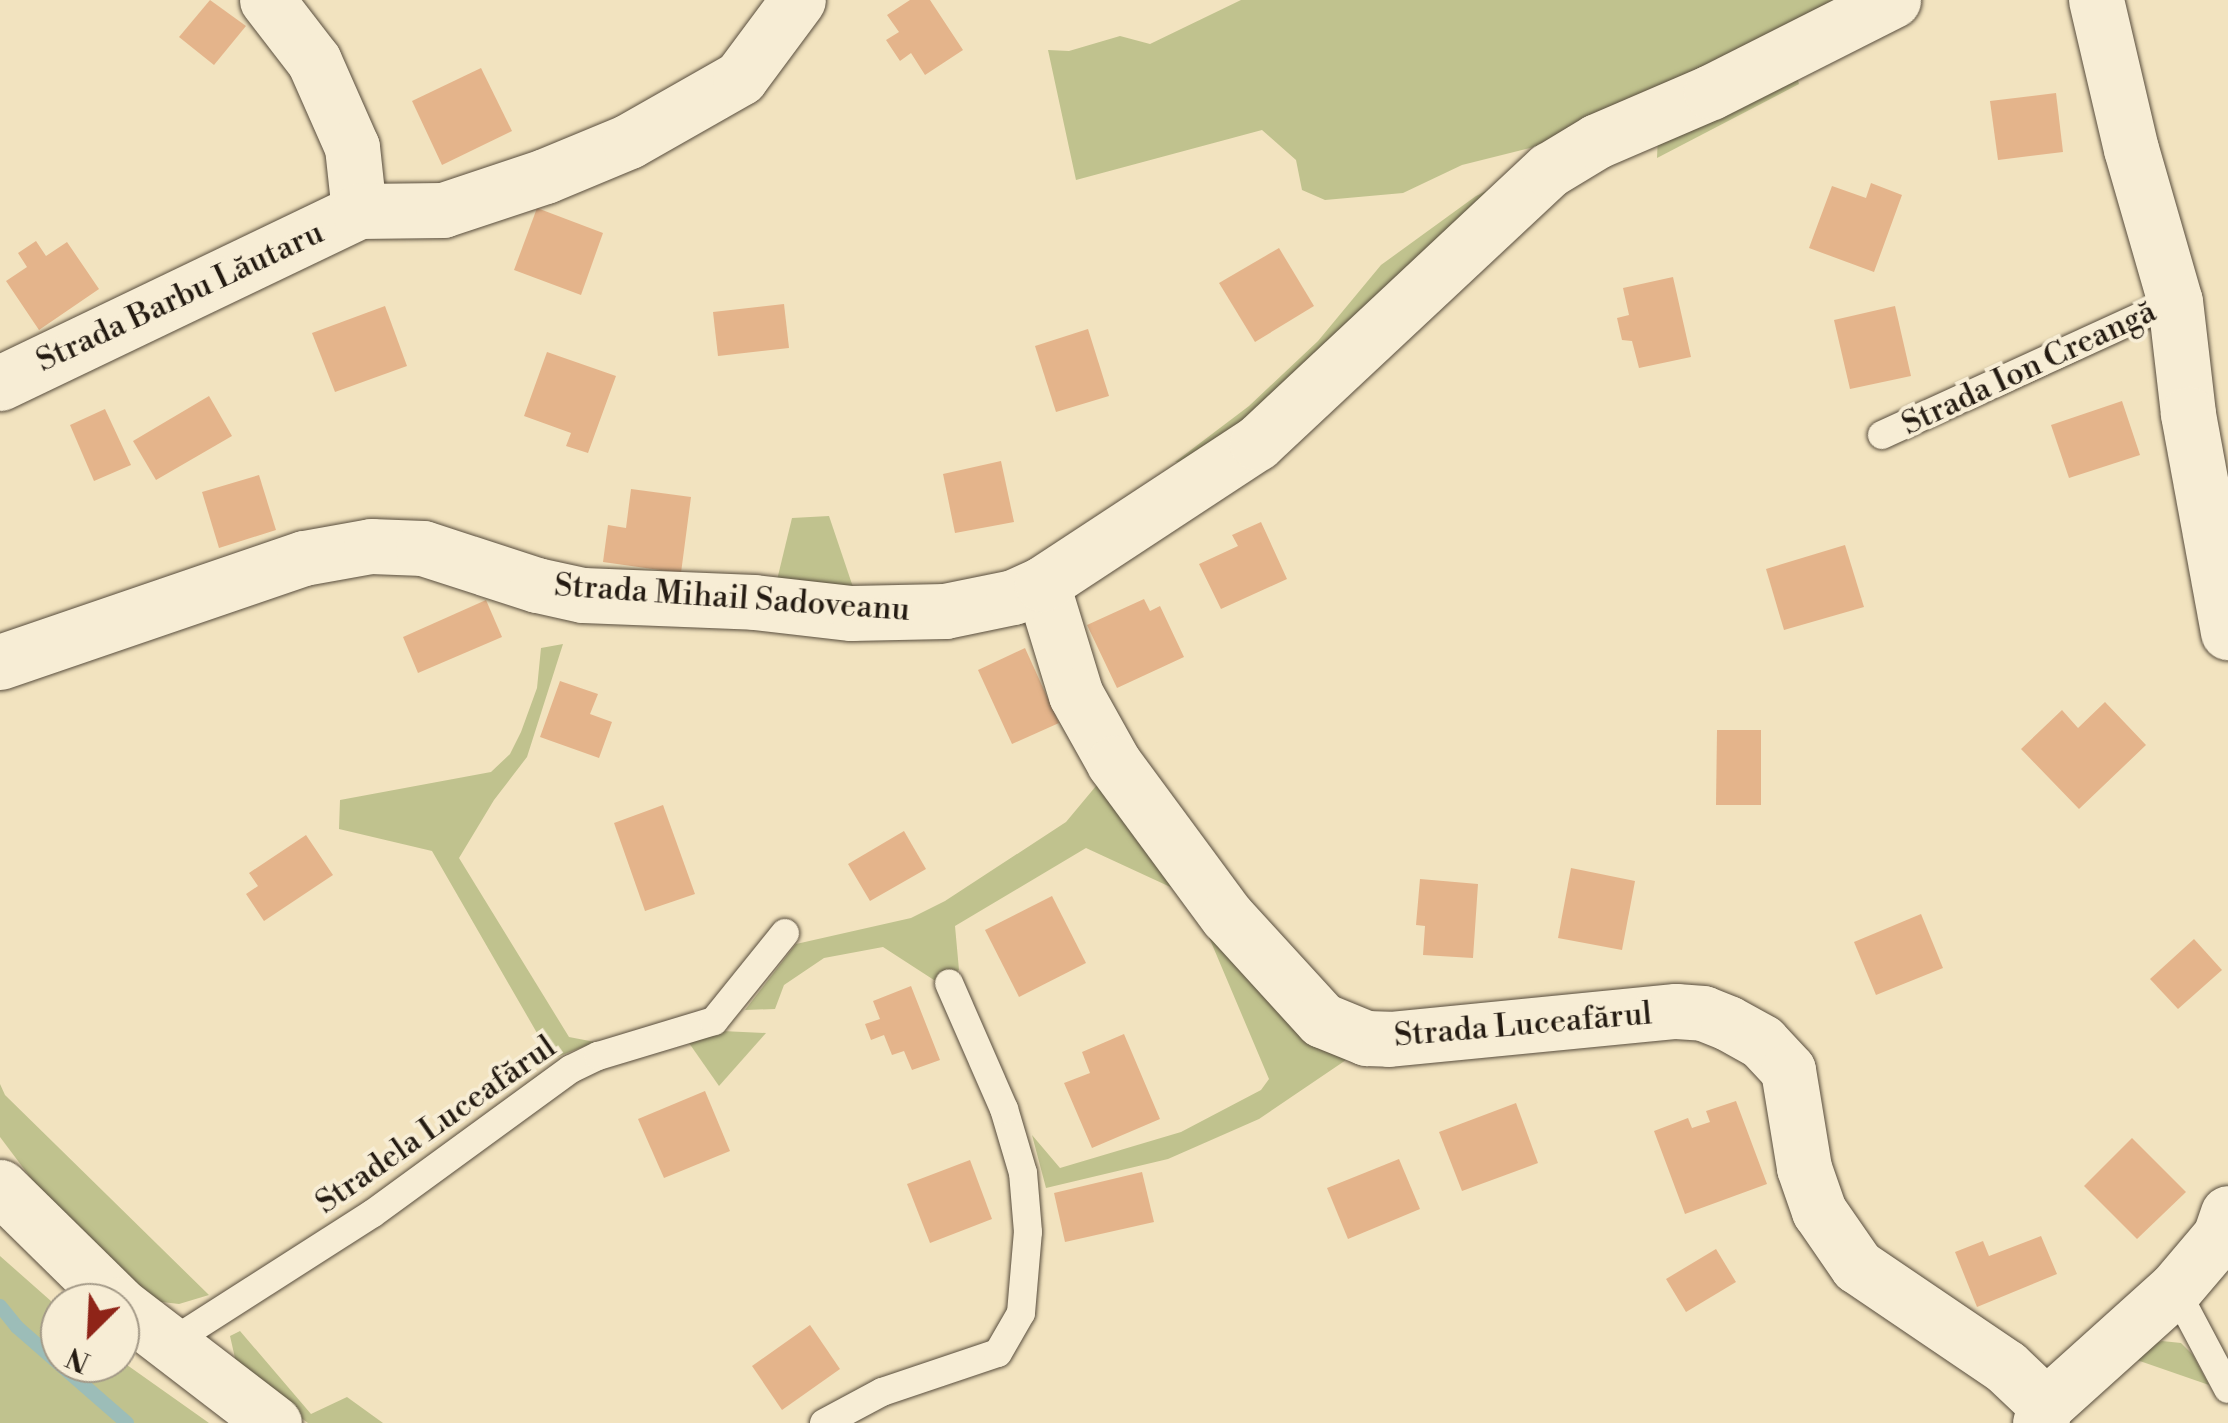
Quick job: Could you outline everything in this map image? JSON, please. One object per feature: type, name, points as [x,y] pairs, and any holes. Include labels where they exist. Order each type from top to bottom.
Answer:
[{"type":"street","name":"Strada Barbu Lăutaru","points":[[267,0],[314,61],[352,148],[359,212]]},
{"type":"street","name":"Strada Barbu Lăutaru","points":[[0,382],[359,212],[442,210],[544,176],[629,140],[740,78],[798,0]]},
{"type":"street","name":"Strada Mihail Sadoveanu","points":[[0,662],[304,558],[372,546],[423,548],[537,585],[583,594],[754,602],[850,613],[946,611],[1013,596],[1042,584],[1257,443],[1550,170],[1597,141],[1711,92],[1893,0]]},
{"type":"street","name":"Strada Ion Creangă","points":[[2096,0],[2131,148],[2175,301],[2188,414],[2228,632]]},
{"type":"street","name":"Strada Luceafărul","points":[[1042,584],[1076,695],[1114,763],[1226,916],[1322,1020],[1366,1038],[1389,1039],[1676,1011],[1703,1013],[1728,1023],[1762,1042],[1788,1070],[1804,1168],[1819,1210],[1858,1266],[2006,1366],[2042,1414]]},
{"type":"street","points":[[0,1187],[96,1283]]},
{"type":"street","points":[[2042,1414],[2175,1288],[2226,1228]]},
{"type":"street","points":[[140,1322],[274,1423]]},
{"type":"lane","name":"Strada Ion Creangă","points":[[1882,435],[2175,301]]},
{"type":"lane","name":"Stradela Luceafărul","points":[[167,1345],[372,1214],[571,1069],[598,1056],[714,1021],[785,933]]},
{"type":"lane","points":[[824,1423],[882,1392],[998,1354],[1013,1334],[1027,1279],[1024,1173],[1004,1109],[950,983]]},
{"type":"lane","points":[[2175,1288],[2228,1388]]},
{"type":"green space","points":[[1241,0],[1863,0],[1574,137],[1462,165],[1403,193],[1325,200],[1302,190],[1296,160],[1262,130],[1076,180],[1048,50],[1069,51],[1120,36],[1150,44]]},
{"type":"green space","points":[[1794,65],[1799,84],[1657,158],[1658,136]]},
{"type":"green space","points":[[1547,161],[1202,463],[1175,462],[1249,406],[1318,341],[1381,265],[1476,196]]},
{"type":"green space","points":[[829,516],[856,596],[777,580],[792,518]]},
{"type":"green space","points":[[563,644],[527,757],[494,800],[459,858],[569,1037],[595,1042],[552,1059],[432,851],[339,829],[340,800],[491,772],[510,754],[521,732],[537,688],[541,648]]},
{"type":"green space","points":[[1101,780],[1283,1004],[1346,1060],[1259,1119],[1168,1159],[1046,1188],[1032,1135],[1060,1168],[1181,1132],[1261,1090],[1269,1079],[1192,897],[1086,848],[955,926],[959,970],[937,982],[883,947],[824,958],[784,985],[775,1009],[745,1010],[796,944],[911,918],[945,901],[1066,822]]},
{"type":"green space","points":[[722,1031],[766,1033],[719,1086],[689,1043]]},
{"type":"green space","points":[[0,1084],[5,1095],[209,1295],[179,1304],[154,1301],[140,1283],[135,1283],[45,1197],[0,1137]]},
{"type":"green space","points":[[0,1256],[40,1291],[40,1383],[140,1383],[140,1374],[209,1423],[0,1423]]},
{"type":"green space","points":[[240,1331],[311,1414],[347,1397],[383,1423],[308,1423],[238,1371],[230,1336]]},
{"type":"green space","points":[[2162,1341],[2181,1343],[2193,1355],[2209,1385],[2134,1359],[2144,1347]]},
{"type":"building","points":[[210,0],[246,26],[214,65],[179,37]]},
{"type":"building","points":[[910,0],[930,0],[963,50],[925,75],[911,53],[900,61],[886,40],[899,32],[887,15]]},
{"type":"building","points":[[481,68],[512,131],[442,165],[412,101]]},
{"type":"building","points":[[2056,93],[2063,152],[1998,160],[1990,101]]},
{"type":"building","points":[[1871,183],[1902,195],[1874,272],[1809,248],[1832,186],[1866,198]]},
{"type":"building","points":[[537,208],[603,233],[581,295],[514,270]]},
{"type":"building","points":[[36,241],[46,256],[67,242],[99,289],[39,330],[6,281],[27,267],[18,253]]},
{"type":"building","points":[[1279,248],[1314,306],[1255,342],[1219,283]]},
{"type":"building","points":[[1673,277],[1691,357],[1639,368],[1632,341],[1622,340],[1617,318],[1629,315],[1623,288]]},
{"type":"building","points":[[784,304],[789,348],[718,356],[713,312]]},
{"type":"building","points":[[385,306],[407,366],[335,392],[312,333]]},
{"type":"building","points":[[1895,306],[1911,376],[1850,389],[1834,320]]},
{"type":"building","points":[[1088,329],[1109,396],[1056,412],[1035,346]]},
{"type":"building","points":[[547,352],[616,376],[588,453],[566,446],[571,433],[524,416]]},
{"type":"building","points":[[209,396],[232,436],[156,480],[133,441]]},
{"type":"building","points":[[2122,401],[2140,455],[2069,478],[2051,425]]},
{"type":"building","points":[[105,409],[131,465],[94,481],[70,425]]},
{"type":"building","points":[[1001,461],[1014,522],[955,533],[943,474]]},
{"type":"building","points":[[259,475],[276,530],[219,548],[202,492]]},
{"type":"building","points":[[631,489],[691,497],[681,573],[603,562],[608,525],[626,528]]},
{"type":"building","points":[[1261,522],[1287,579],[1221,609],[1199,564],[1238,546],[1232,535]]},
{"type":"building","points":[[1845,545],[1864,607],[1784,630],[1766,569]]},
{"type":"building","points":[[1144,599],[1150,611],[1160,606],[1184,657],[1117,688],[1087,625]]},
{"type":"building","points":[[486,600],[502,637],[418,673],[403,637]]},
{"type":"building","points":[[1025,648],[1059,723],[1012,744],[978,670]]},
{"type":"building","points":[[560,681],[598,694],[590,714],[612,722],[599,758],[540,737]]},
{"type":"building","points":[[2105,702],[2146,745],[2079,809],[2021,749],[2062,710],[2078,728]]},
{"type":"building","points":[[1717,730],[1761,730],[1761,805],[1716,805]]},
{"type":"building","points":[[663,805],[695,894],[645,911],[614,823]]},
{"type":"building","points":[[904,831],[926,869],[870,901],[848,864]]},
{"type":"building","points":[[306,835],[333,875],[264,921],[246,894],[258,886],[249,873]]},
{"type":"building","points":[[1571,868],[1635,881],[1622,950],[1558,938]]},
{"type":"building","points":[[1420,879],[1478,884],[1473,958],[1423,955],[1425,926],[1416,925]]},
{"type":"building","points":[[1052,896],[1086,963],[1019,997],[985,930]]},
{"type":"building","points":[[1921,914],[1943,968],[1876,995],[1854,942]]},
{"type":"building","points":[[2194,939],[2222,970],[2178,1009],[2150,979]]},
{"type":"building","points":[[911,986],[940,1060],[912,1070],[904,1051],[892,1055],[884,1035],[871,1040],[865,1024],[880,1019],[873,1001]]},
{"type":"building","points":[[1124,1034],[1160,1119],[1092,1148],[1064,1083],[1090,1073],[1082,1052]]},
{"type":"building","points":[[705,1091],[730,1151],[664,1178],[638,1119]]},
{"type":"building","points":[[1736,1101],[1767,1184],[1685,1214],[1654,1131],[1688,1118],[1692,1128],[1710,1122],[1706,1111]]},
{"type":"building","points":[[1516,1103],[1538,1163],[1462,1191],[1439,1132]]},
{"type":"building","points":[[2132,1138],[2186,1192],[2137,1239],[2084,1186]]},
{"type":"building","points":[[1399,1159],[1420,1209],[1348,1239],[1327,1188]]},
{"type":"building","points":[[970,1160],[992,1219],[930,1243],[907,1184]]},
{"type":"building","points":[[1142,1172],[1154,1222],[1065,1242],[1054,1193]]},
{"type":"building","points":[[2041,1236],[2057,1274],[1977,1307],[1955,1252],[1983,1241],[1989,1256]]},
{"type":"building","points":[[1716,1249],[1736,1282],[1686,1312],[1666,1279]]},
{"type":"building","points":[[810,1325],[840,1369],[782,1410],[752,1366]]},
{"type":"waterway","points":[[0,1306],[17,1327],[127,1423]]}]
